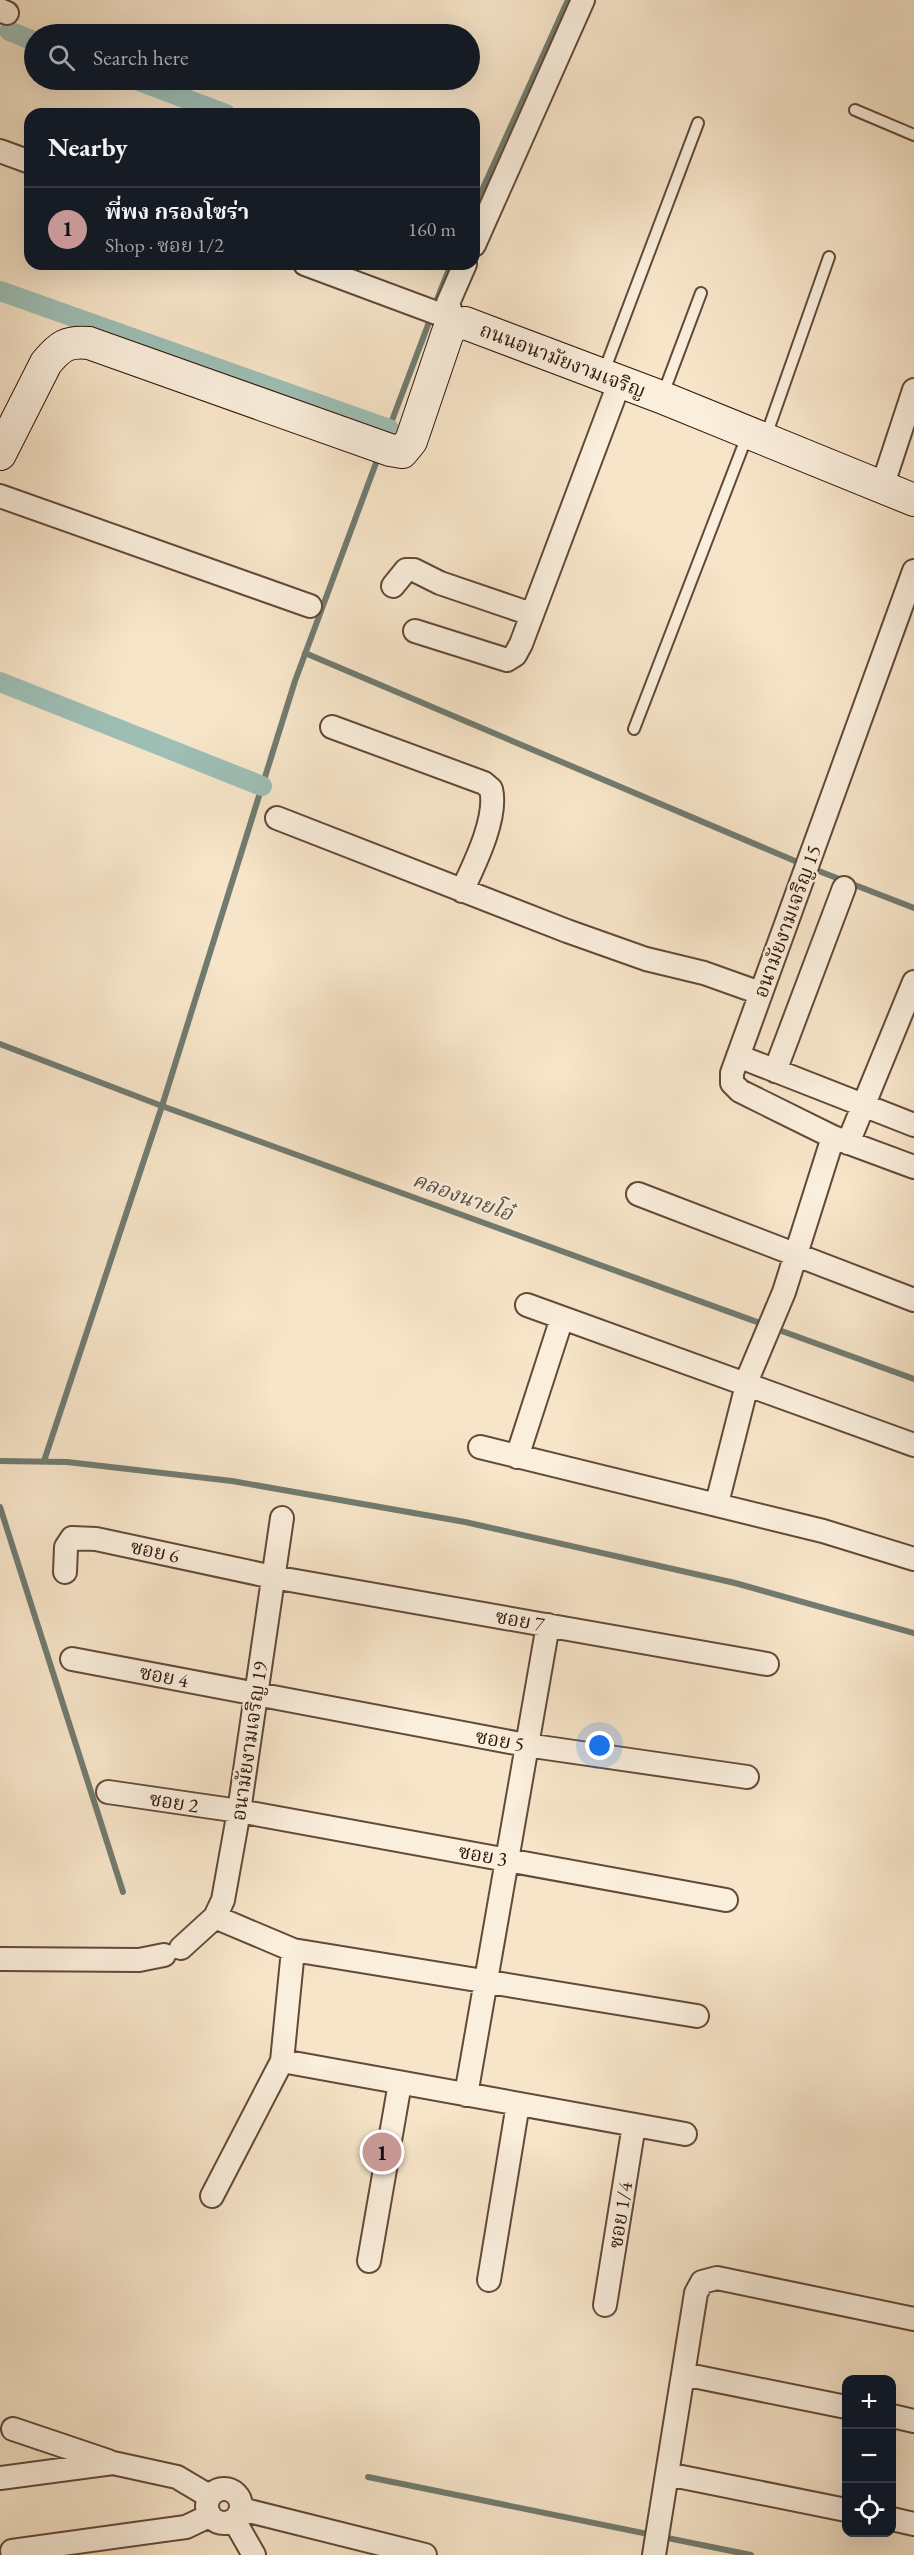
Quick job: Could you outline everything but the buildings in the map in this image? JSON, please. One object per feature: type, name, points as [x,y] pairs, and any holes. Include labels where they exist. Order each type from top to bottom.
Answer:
[{"type":"street","points":[[480,232],[584,0]]},
{"type":"street","points":[[0,151],[24,160]]},
{"type":"street","points":[[321,270],[442,315],[454,325]]},
{"type":"street","points":[[454,325],[448,303],[462,270]]},
{"type":"street","name":"ถนนอนามัยงามเจริญ","points":[[0,454],[46,363],[56,351],[72,342],[89,343],[390,450],[402,452],[411,441],[448,332],[454,325],[465,323],[612,377],[914,500]]},
{"type":"street","points":[[416,631],[507,660],[515,655],[521,644],[612,377]]},
{"type":"street","points":[[882,487],[914,390]]},
{"type":"street","points":[[0,496],[310,606]]},
{"type":"street","points":[[393,586],[406,570],[414,570],[441,583],[531,614]]},
{"type":"street","name":"อนามัยงามเจริญ 15","points":[[914,571],[732,1073],[732,1083],[740,1091],[841,1140],[914,1167]]},
{"type":"street","points":[[332,727],[484,783],[491,789],[492,805],[482,847],[462,891]]},
{"type":"street","points":[[277,818],[462,891],[645,959],[704,973],[760,993]]},
{"type":"street","points":[[775,1071],[844,888]]},
{"type":"street","points":[[717,1503],[747,1385],[796,1255],[841,1140],[864,1104],[914,982]]},
{"type":"street","points":[[738,1056],[914,1125]]},
{"type":"street","points":[[639,1194],[914,1300]]},
{"type":"street","points":[[527,1305],[914,1445]]},
{"type":"street","points":[[517,1456],[562,1318]]},
{"type":"street","points":[[480,1448],[717,1503],[823,1531],[914,1559]]},
{"type":"street","name":"อนามัยงามเจริญ 19","points":[[0,1959],[139,1960],[173,1952],[215,1917],[226,1888],[239,1811],[282,1518]]},
{"type":"street","name":"ซอย 6","points":[[65,1572],[66,1547],[72,1538],[80,1538],[96,1539],[273,1577]]},
{"type":"street","name":"ซอย 7","points":[[273,1577],[767,1664]]},
{"type":"street","points":[[466,2095],[484,1981],[548,1625]]},
{"type":"street","name":"ซอย 4","points":[[72,1659],[255,1693]]},
{"type":"street","name":"ซอย 5","points":[[255,1693],[526,1745],[747,1777]]},
{"type":"street","name":"ซอย 2","points":[[108,1792],[239,1811]]},
{"type":"street","name":"ซอย 3","points":[[239,1811],[726,1900]]},
{"type":"street","points":[[215,1917],[293,1950],[698,2016]]},
{"type":"street","points":[[212,2196],[282,2061],[293,1950]]},
{"type":"street","points":[[282,2061],[685,2134]]},
{"type":"street","points":[[369,2261],[400,2083]]},
{"type":"street","points":[[489,2280],[518,2104]]},
{"type":"street","name":"ซอย 1/4","points":[[606,2305],[634,2125]]},
{"type":"street","points":[[654,2555],[696,2293],[702,2282],[717,2278],[914,2319]]},
{"type":"street","points":[[683,2374],[842,2406]]},
{"type":"street","points":[[896,2417],[914,2421]]},
{"type":"street","points":[[13,2429],[113,2463],[177,2477],[209,2506],[221,2523],[238,2515],[425,2555]]},
{"type":"street","points":[[0,2478],[113,2463]]},
{"type":"street","points":[[667,2475],[842,2509]]},
{"type":"street","points":[[12,2551],[186,2527],[209,2506],[220,2489],[233,2491],[241,2502],[238,2515],[254,2555]]},
{"type":"street","points":[[896,2520],[914,2523]]},
{"type":"lane","points":[[855,110],[914,135]]},
{"type":"lane","points":[[612,377],[698,123]]},
{"type":"lane","points":[[634,729],[757,436],[829,257]]},
{"type":"lane","points":[[661,397],[701,293]]},
{"type":"waterway","points":[[480,195],[568,0]]},
{"type":"waterway","points":[[9,31],[24,37]]},
{"type":"waterway","points":[[162,90],[210,108]]},
{"type":"waterway","points":[[434,307],[449,270]]},
{"type":"waterway","points":[[0,291],[389,429]]},
{"type":"waterway","points":[[385,439],[431,317]]},
{"type":"waterway","points":[[44,1461],[162,1106],[295,681],[379,455]]},
{"type":"waterway","points":[[305,653],[802,864]]},
{"type":"waterway","points":[[0,682],[262,786]]},
{"type":"waterway","points":[[811,868],[914,908]]},
{"type":"waterway","name":"คลองนายโอ๋","points":[[0,1044],[162,1106],[914,1379]]},
{"type":"waterway","points":[[0,1461],[67,1462],[232,1481],[465,1522],[735,1583],[914,1633]]},
{"type":"waterway","points":[[0,1507],[123,1892]]},
{"type":"waterway","points":[[368,2477],[751,2555]]},
{"type":"place","name":"พี่พง กรองโซร่า","points":[[382,2152]]}]
